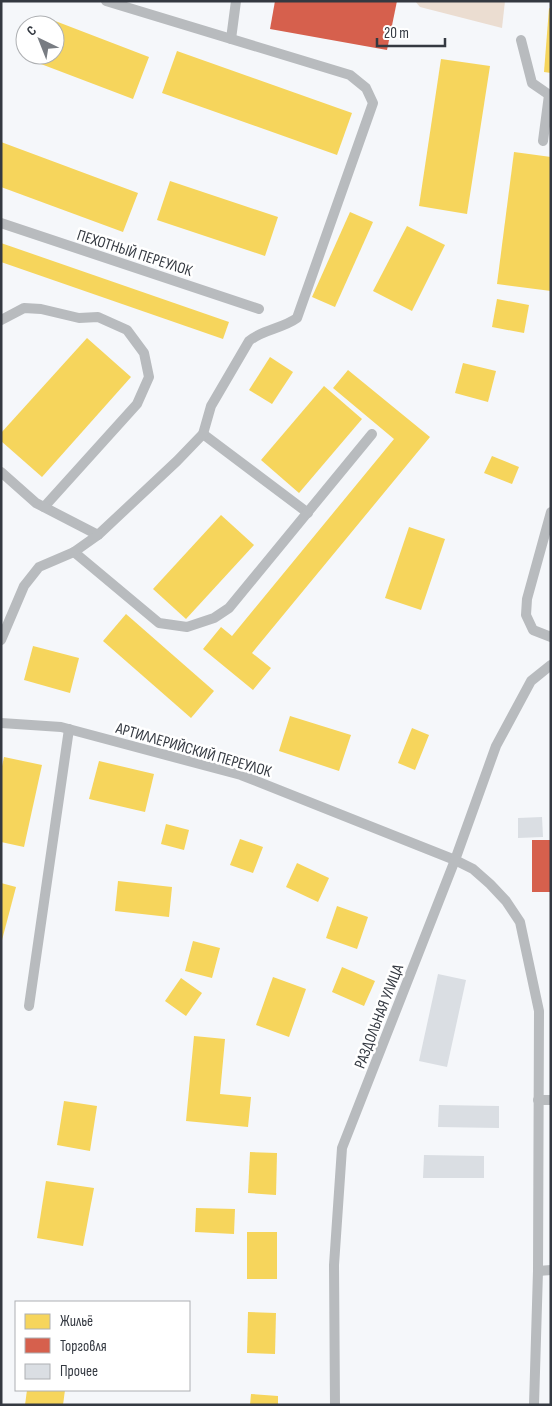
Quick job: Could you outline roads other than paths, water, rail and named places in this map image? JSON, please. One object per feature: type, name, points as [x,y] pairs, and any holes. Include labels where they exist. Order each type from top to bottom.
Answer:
[{"type":"lane","points":[[1,640],[24,586],[39,567],[74,552],[98,535],[177,461],[203,434],[211,406],[249,341],[257,334],[289,324],[298,318],[373,103],[366,88],[350,75],[106,1]]},
{"type":"lane","points":[[231,39],[236,1]]},
{"type":"lane","points":[[521,40],[532,83],[550,96],[543,141]]},
{"type":"lane","name":"ПЕХОТНЫЙ ПЕРЕУЛОК","points":[[1,223],[259,309]]},
{"type":"lane","points":[[1,320],[24,308],[41,309],[78,318],[98,317],[127,330],[144,353],[149,377],[137,404],[44,507]]},
{"type":"lane","points":[[203,434],[308,513]]},
{"type":"lane","points":[[74,552],[159,623],[187,627],[214,618],[229,608],[372,434]]},
{"type":"lane","points":[[1,472],[36,503],[98,535]]},
{"type":"lane","points":[[551,512],[527,599],[526,615],[533,630],[551,637]]},
{"type":"lane","name":"РАЗДОЛЬНАЯ УЛИЦА","points":[[335,1405],[334,1265],[342,1148],[455,860],[496,746],[531,681],[551,666]]},
{"type":"lane","name":"АРТИЛЛЕРИЙСКИЙ ПЕРЕУЛОК","points":[[1,723],[61,727],[241,776],[455,860],[473,869],[506,901],[520,922],[539,1011],[538,1270],[534,1405]]},
{"type":"lane","points":[[29,1006],[70,729]]},
{"type":"lane","points":[[538,1100],[551,1100]]},
{"type":"lane","points":[[538,1270],[551,1270]]}]
